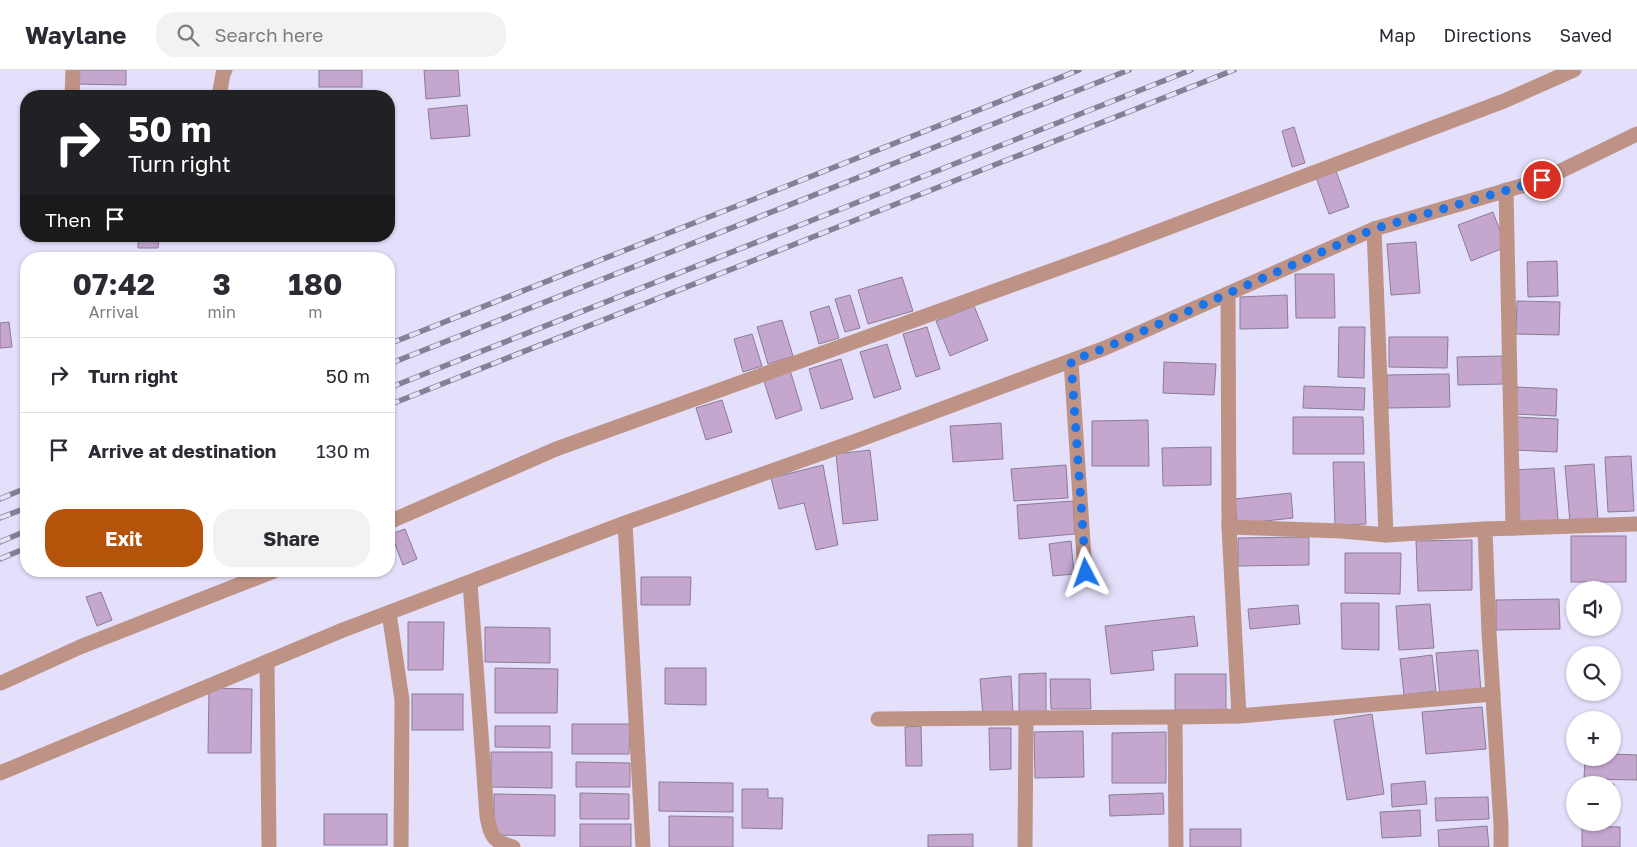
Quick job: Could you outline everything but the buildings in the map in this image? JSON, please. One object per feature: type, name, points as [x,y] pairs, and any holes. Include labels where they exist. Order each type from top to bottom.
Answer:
[{"type":"street","points":[[72,90],[73,70]]},
{"type":"street","points":[[220,90],[222,74],[226,70]]},
{"type":"street","points":[[395,519],[556,449],[1110,250],[1188,219],[1504,102],[1574,70]]},
{"type":"street","points":[[0,773],[389,613],[625,523],[856,441],[1105,348],[1374,229],[1542,180],[1637,134]]},
{"type":"street","points":[[1506,190],[1513,528]]},
{"type":"street","points":[[1374,229],[1386,535]]},
{"type":"street","points":[[1228,294],[1229,528],[1239,716]]},
{"type":"street","points":[[1071,361],[1086,573]]},
{"type":"street","points":[[625,523],[643,847]]},
{"type":"street","points":[[1229,528],[1342,531],[1386,535],[1485,529],[1637,524]]},
{"type":"street","points":[[1485,529],[1502,825],[1501,847]]},
{"type":"street","points":[[1,683],[80,647],[259,577]]},
{"type":"street","points":[[470,582],[487,816],[490,833],[500,844],[513,847]]},
{"type":"street","points":[[389,613],[402,700],[401,847]]},
{"type":"street","points":[[267,662],[268,847]]},
{"type":"street","points":[[878,719],[1239,716],[1493,694]]},
{"type":"street","points":[[1175,717],[1176,847]]},
{"type":"street","points":[[1025,847],[1026,718]]},
{"type":"railway","points":[[395,342],[1079,70]]},
{"type":"railway","points":[[395,362],[1129,70]]},
{"type":"railway","points":[[395,386],[1191,70]]},
{"type":"railway","points":[[395,403],[1234,70]]},
{"type":"railway","points":[[0,499],[20,491]]},
{"type":"railway","points":[[0,518],[20,510]]},
{"type":"railway","points":[[0,542],[20,534]]},
{"type":"railway","points":[[0,559],[20,551]]},
{"type":"route","points":[[1086,573],[1071,361],[1105,348],[1374,229],[1542,180]]}]
